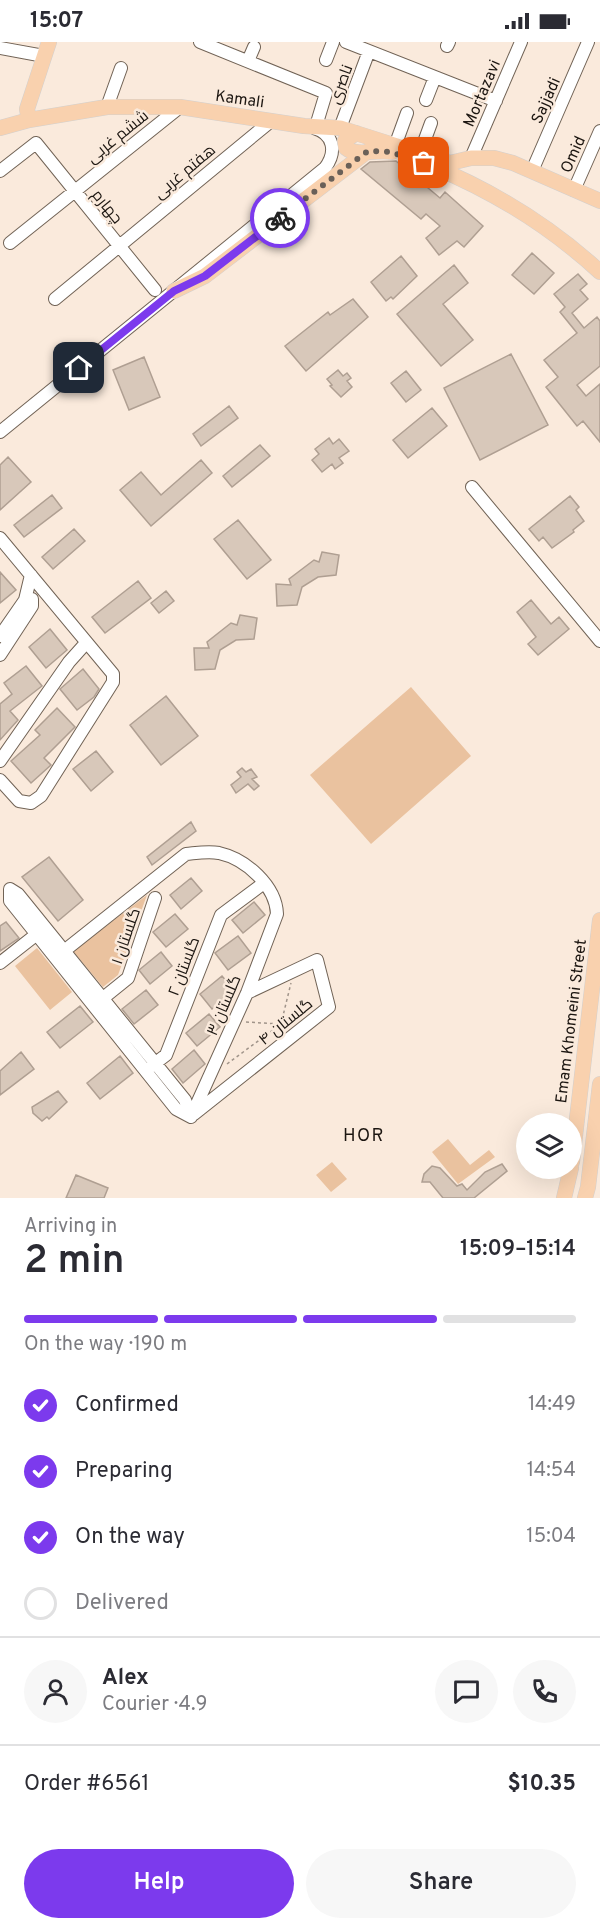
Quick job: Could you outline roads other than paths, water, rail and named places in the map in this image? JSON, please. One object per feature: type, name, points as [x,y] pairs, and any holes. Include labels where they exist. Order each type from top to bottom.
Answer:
[{"type":"main road","points":[[29,120],[27,109],[46,49]]},
{"type":"main road","name":"Kamali","points":[[0,128],[29,120],[107,107],[180,107],[271,121],[340,128],[450,163],[471,158],[494,158],[532,171],[600,201]]},
{"type":"main road","points":[[356,133],[345,141],[346,148],[358,154],[380,150],[399,154],[476,184],[533,219],[600,272]]},
{"type":"main road","points":[[174,291],[205,276],[368,151]]},
{"type":"main road","name":"Emam Khomeini Street","points":[[581,1113],[593,1042],[600,920]]},
{"type":"main road","points":[[585,1198],[600,1084]]},
{"type":"main road","points":[[564,1198],[568,1179]]},
{"type":"street","points":[[0,432],[325,168],[332,154],[332,141],[320,130],[310,126],[326,93],[248,62],[223,46],[200,42]]},
{"type":"street","points":[[326,60],[333,42]]},
{"type":"street","name":"Sajjadi","points":[[532,171],[588,42]]},
{"type":"street","points":[[349,43],[496,101]]},
{"type":"street","name":"Mortazavi","points":[[471,158],[496,101],[516,44]]},
{"type":"street","points":[[248,62],[254,46]]},
{"type":"street","points":[[0,48],[46,49]]},
{"type":"street","name":"ناصری","points":[[340,128],[369,51]]},
{"type":"street","points":[[107,107],[121,68]]},
{"type":"street","points":[[426,100],[435,77]]},
{"type":"street","name":"ششم غربی","points":[[10,243],[180,107]]},
{"type":"street","points":[[395,146],[407,113]]},
{"type":"street","name":"هفتم غربی","points":[[55,299],[271,121]]},
{"type":"street","points":[[420,153],[431,123]]},
{"type":"street","name":"Omid","points":[[574,190],[600,131]]},
{"type":"street","name":"چهارم","points":[[0,171],[36,143],[154,290]]},
{"type":"street","points":[[472,488],[600,641]]},
{"type":"street","points":[[0,538],[113,674],[113,682],[41,796],[31,803],[19,801],[0,780]]},
{"type":"street","points":[[0,655],[29,603],[31,575]]},
{"type":"street","points":[[0,636],[29,603],[54,603]]},
{"type":"street","points":[[0,761],[69,662],[86,643]]},
{"type":"street","points":[[59,954],[186,854],[205,852],[233,858],[245,864],[264,883]]},
{"type":"street","name":"گلستان ۳","points":[[191,1117],[247,993],[277,914],[277,904],[264,883]]},
{"type":"street","name":"گلستان ۲","points":[[150,1067],[166,1055],[221,915],[264,883]]},
{"type":"street","points":[[59,954],[5,904],[10,889],[18,894],[59,954],[150,1067],[176,1109],[191,1117]]},
{"type":"street","name":"گلستان ۱","points":[[98,1002],[128,978],[155,898]]},
{"type":"street","points":[[0,963],[37,934]]},
{"type":"street","name":"گلستان ۴","points":[[191,1117],[329,1007],[317,960],[247,993]]},
{"type":"district","name":"HOR","points":[[364,1135]]}]
